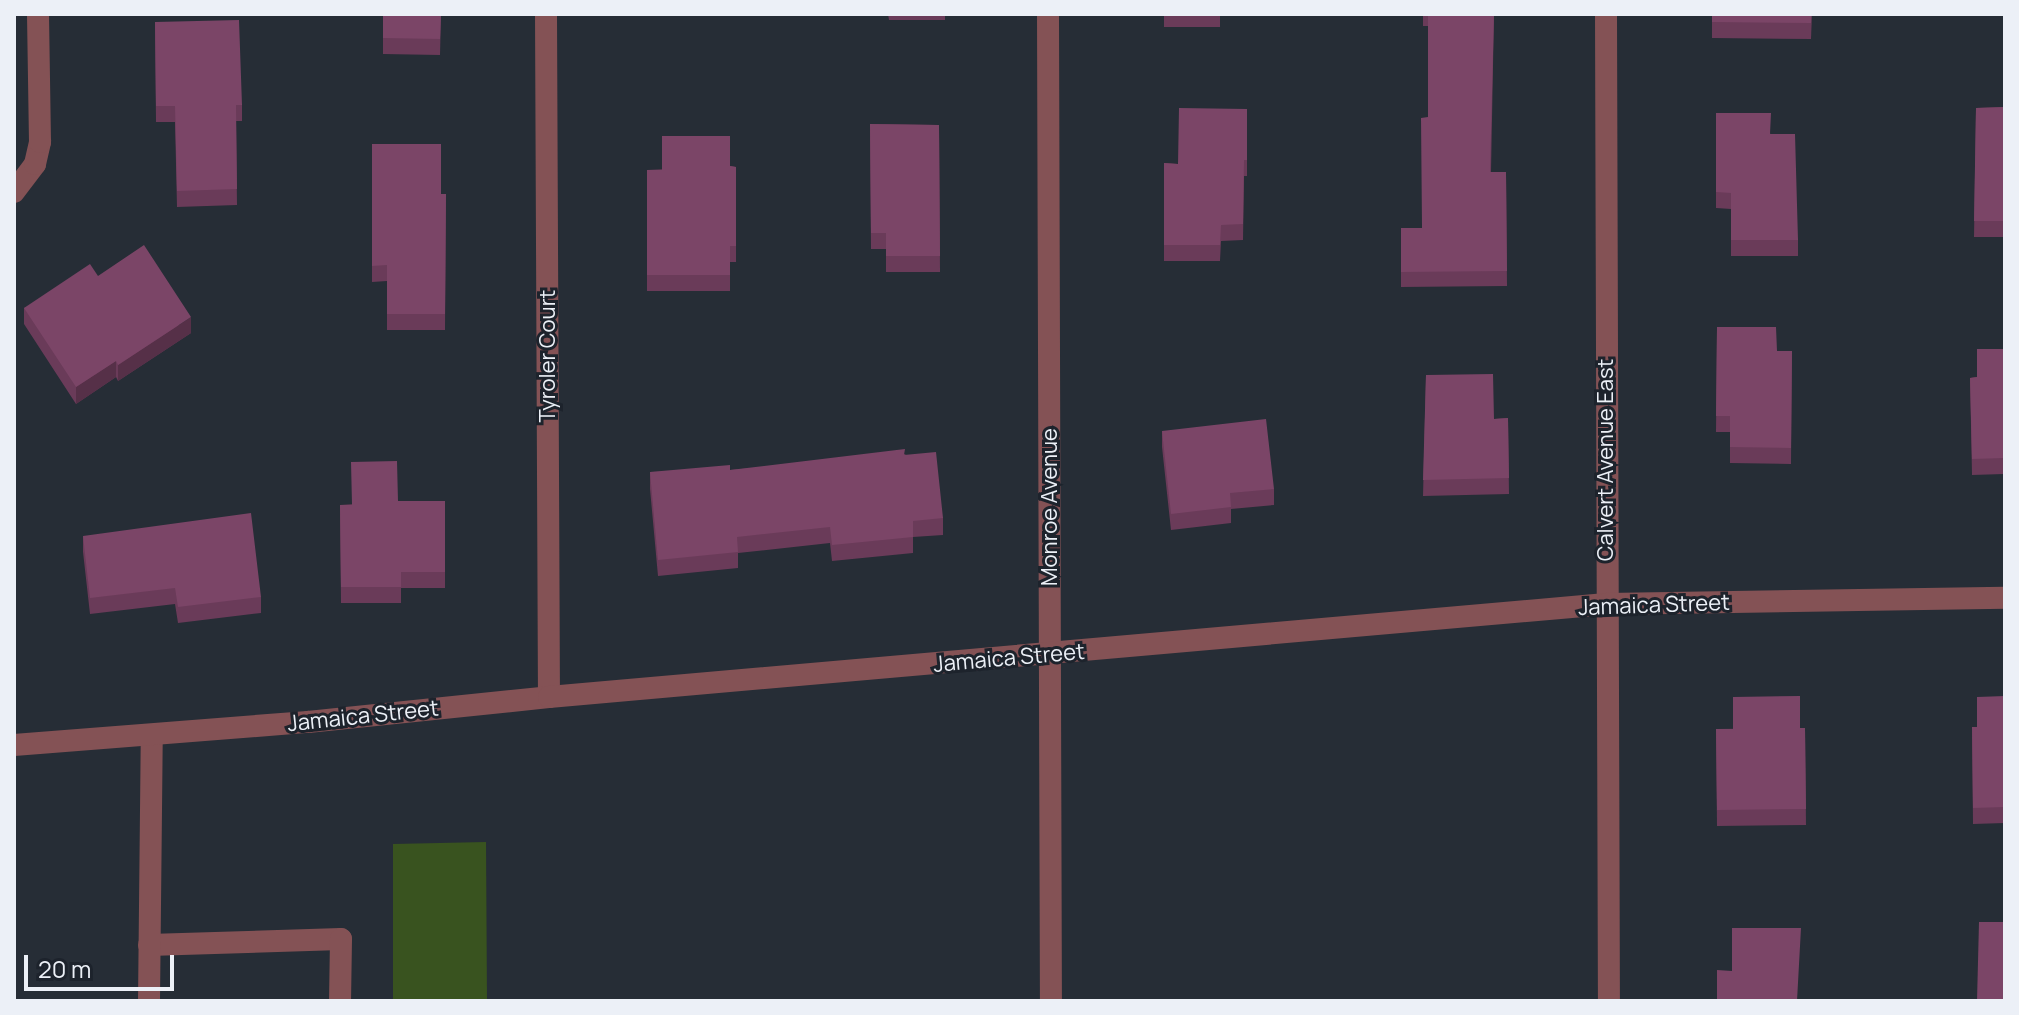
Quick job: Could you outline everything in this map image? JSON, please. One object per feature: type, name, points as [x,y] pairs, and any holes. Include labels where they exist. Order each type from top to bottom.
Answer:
[{"type":"street","points":[[14,192],[35,164],[40,142],[38,14]]},
{"type":"street","name":"Tyroler Court","points":[[546,14],[549,697]]},
{"type":"street","name":"Monroe Avenue","points":[[1048,14],[1051,1001]]},
{"type":"street","name":"Calvert Avenue East","points":[[1606,14],[1609,1001]]},
{"type":"street","name":"Jamaica Street","points":[[14,745],[1606,604],[2005,598]]},
{"type":"street","points":[[149,1001],[152,735]]},
{"type":"street","points":[[149,945],[341,939],[340,1001]]},
{"type":"green space","points":[[486,842],[487,1001],[393,1001],[393,844]]},
{"type":"building","points":[[383,14],[441,14],[440,39],[383,38]]},
{"type":"building","points":[[1428,14],[1494,14],[1490,172],[1506,172],[1507,271],[1401,272],[1401,228],[1422,228],[1421,118],[1428,117]]},
{"type":"building","points":[[1712,14],[1811,14],[1811,23],[1712,22]]},
{"type":"building","points":[[239,20],[242,105],[236,105],[237,189],[177,191],[175,106],[156,106],[155,22]]},
{"type":"building","points":[[2005,107],[2005,221],[1974,221],[1976,108]]},
{"type":"building","points":[[1179,108],[1247,109],[1243,224],[1221,225],[1220,245],[1164,245],[1164,163],[1178,164]]},
{"type":"building","points":[[1716,113],[1771,113],[1770,134],[1795,134],[1798,240],[1731,240],[1731,193],[1716,192]]},
{"type":"building","points":[[870,124],[939,125],[940,256],[886,256],[886,233],[871,233]]},
{"type":"building","points":[[662,136],[730,136],[730,166],[736,167],[736,246],[730,246],[730,275],[647,275],[647,170],[662,170]]},
{"type":"building","points":[[372,144],[441,144],[441,194],[446,194],[445,314],[387,314],[387,265],[372,266]]},
{"type":"building","points":[[144,245],[191,317],[118,365],[116,361],[76,387],[24,308],[90,264],[98,276]]},
{"type":"building","points":[[1717,327],[1776,327],[1777,351],[1792,351],[1791,448],[1730,447],[1730,416],[1716,416]]},
{"type":"building","points":[[1977,349],[2005,349],[2005,477],[2004,458],[1972,459],[1970,378],[1977,377]]},
{"type":"building","points":[[1493,374],[1494,419],[1508,418],[1509,478],[1423,480],[1426,375]]},
{"type":"building","points":[[1266,419],[1274,489],[1230,493],[1231,507],[1171,514],[1162,431]]},
{"type":"building","points":[[905,449],[904,455],[936,452],[943,518],[913,521],[913,537],[832,545],[830,527],[737,537],[738,552],[658,560],[650,472],[730,465],[730,470]]},
{"type":"building","points":[[397,461],[398,501],[445,501],[445,572],[401,572],[401,587],[341,587],[340,505],[352,505],[351,462]]},
{"type":"building","points":[[251,513],[261,597],[178,607],[175,588],[90,598],[83,536]]},
{"type":"building","points":[[1800,696],[1800,728],[1805,728],[1806,809],[1717,810],[1716,729],[1733,729],[1733,697]]},
{"type":"building","points":[[2005,696],[2005,807],[1973,808],[1972,727],[1977,727],[1977,697]]},
{"type":"building","points":[[1979,922],[2005,922],[2005,1001],[1977,1001]]},
{"type":"building","points":[[1732,928],[1801,928],[1797,1001],[1717,1001],[1717,970],[1732,971]]}]
